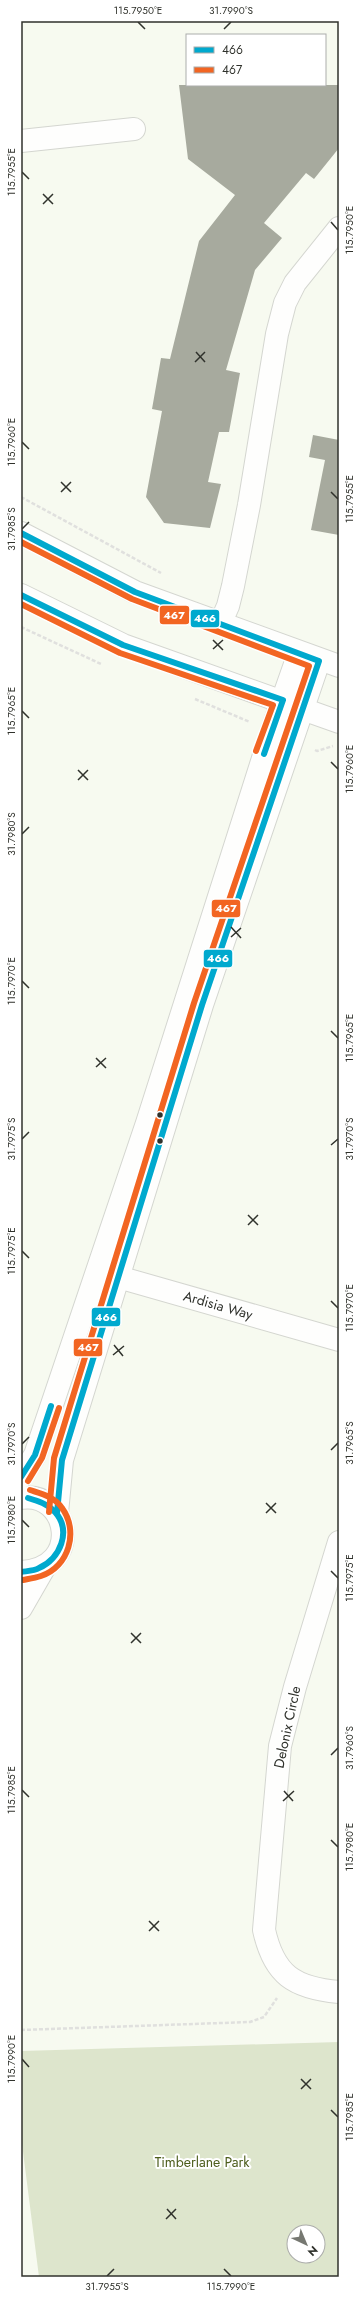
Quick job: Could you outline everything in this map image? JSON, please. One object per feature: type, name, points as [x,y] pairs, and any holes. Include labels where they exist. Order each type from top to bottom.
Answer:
[{"type":"street","points":[[21,141],[134,129]]},
{"type":"street","points":[[220,624],[228,606],[249,505],[277,334],[285,303],[295,283],[339,228]]},
{"type":"street","points":[[21,533],[135,592],[329,664],[303,708],[202,1005],[62,1460],[56,1513]]},
{"type":"street","points":[[21,595],[123,645],[283,700],[339,722]]},
{"type":"street","points":[[21,1478],[35,1455],[187,1001],[272,730],[299,653]]},
{"type":"street","name":"Ardisia Way","points":[[97,1271],[339,1340]]},
{"type":"street","points":[[21,1498],[38,1499],[48,1504],[56,1513],[62,1524],[63,1537],[61,1549],[54,1560],[44,1568],[33,1572],[21,1572]]},
{"type":"street","name":"Delonix Circle","points":[[339,1542],[295,1687],[280,1746],[264,1930],[268,1948],[274,1962],[287,1978],[302,1986],[339,1992]]},
{"type":"street","points":[[21,1608],[44,1568]]},
{"type":"path","points":[[21,497],[166,576]]},
{"type":"path","points":[[317,751],[337,745]]},
{"type":"path","points":[[21,2030],[250,2022],[264,2017],[272,2008],[287,1978]]},
{"type":"green space","name":"Timberlane Park","points":[[339,2042],[339,2277],[39,2277],[21,2136],[21,2051]]},
{"type":"building","points":[[179,85],[339,85],[339,148],[314,179],[306,173],[264,223],[282,238],[255,270],[226,370],[240,373],[229,432],[219,432],[208,482],[221,484],[210,528],[164,523],[146,497],[162,411],[152,409],[161,358],[170,359],[199,241],[235,195],[188,159]]},
{"type":"building","points":[[313,435],[339,440],[339,535],[311,530],[325,460],[309,457]]},
{"type":"transit line","name":"466","points":[[21,533],[135,592],[319,661],[202,1005],[62,1460],[57,1513]]},
{"type":"transit line","name":"467","points":[[21,542],[132,599],[309,666],[194,1003],[54,1458],[49,1512]]},
{"type":"transit line","name":"466","points":[[21,595],[123,645],[283,700],[264,754]]},
{"type":"transit line","name":"467","points":[[21,604],[120,653],[273,705],[256,751]]},
{"type":"transit line","name":"466","points":[[21,1477],[35,1455],[51,1406]]},
{"type":"transit line","name":"467","points":[[28,1481],[42,1458],[59,1408]]},
{"type":"transit line","name":"467","points":[[23,1580],[41,1576],[51,1571],[58,1565],[64,1557],[70,1537],[70,1527],[67,1517],[59,1504],[48,1496],[30,1490]]},
{"type":"transit line","name":"466","points":[[21,1572],[35,1570],[46,1564],[58,1551],[63,1536],[63,1528],[60,1519],[55,1512],[46,1505],[28,1498]]}]
